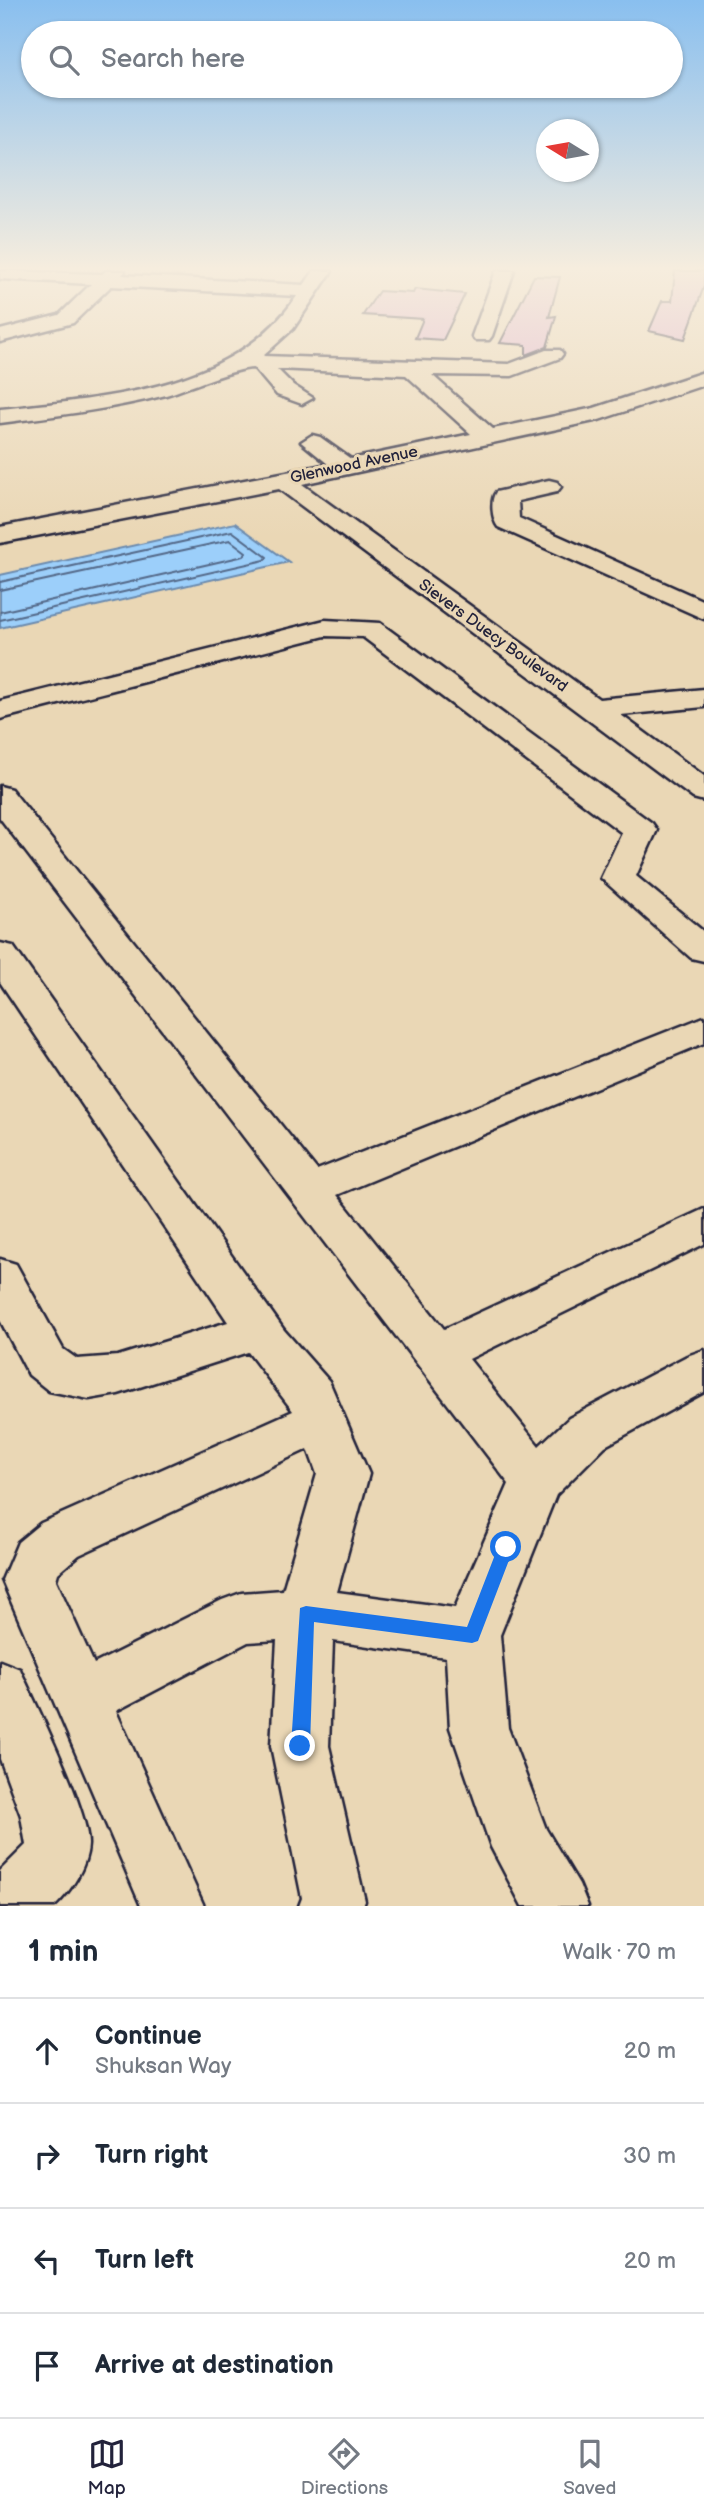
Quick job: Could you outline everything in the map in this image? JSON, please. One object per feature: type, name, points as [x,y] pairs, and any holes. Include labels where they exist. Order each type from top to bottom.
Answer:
[{"type":"street","points":[[0,416],[105,401],[193,381],[251,361],[412,369],[512,370],[538,360]]},
{"type":"street","points":[[251,361],[285,390],[302,398]]},
{"type":"street","points":[[412,369],[488,437]]},
{"type":"street","name":"Glenwood Avenue","points":[[0,535],[283,481],[488,437],[609,410],[704,378]]},
{"type":"street","points":[[312,442],[346,467]]},
{"type":"street","name":"Sievers Duecy Boulevard","points":[[283,481],[704,791]]},
{"type":"street","points":[[549,487],[505,497],[507,522],[704,611]]},
{"type":"street","points":[[0,710],[325,628],[370,629],[640,830],[618,878],[704,950]]},
{"type":"street","points":[[593,709],[704,698]]},
{"type":"street","points":[[0,796],[536,1481]]},
{"type":"street","points":[[0,954],[258,1331],[312,1395],[343,1474],[313,1573],[306,1613],[300,1746],[334,1901],[330,1906]]},
{"type":"street","points":[[308,1190],[704,1029]]},
{"type":"street","points":[[436,1353],[704,1225]]},
{"type":"street","points":[[0,1276],[46,1362],[66,1377],[89,1380],[118,1375],[258,1331]]},
{"type":"street","points":[[557,1906],[522,1847],[480,1728],[472,1635],[506,1547],[536,1481],[587,1432],[704,1369]]},
{"type":"street","points":[[173,1906],[29,1580],[37,1559],[60,1539],[322,1420]]},
{"type":"street","points":[[82,1699],[241,1618],[306,1613],[472,1635]]},
{"type":"street","points":[[0,1688],[53,1821],[57,1847],[40,1880],[4,1906]]},
{"type":"water","points":[[235,523],[289,562],[0,628],[0,575]]},
{"type":"route","points":[[300,1746],[306,1613],[472,1635],[506,1547]]}]
